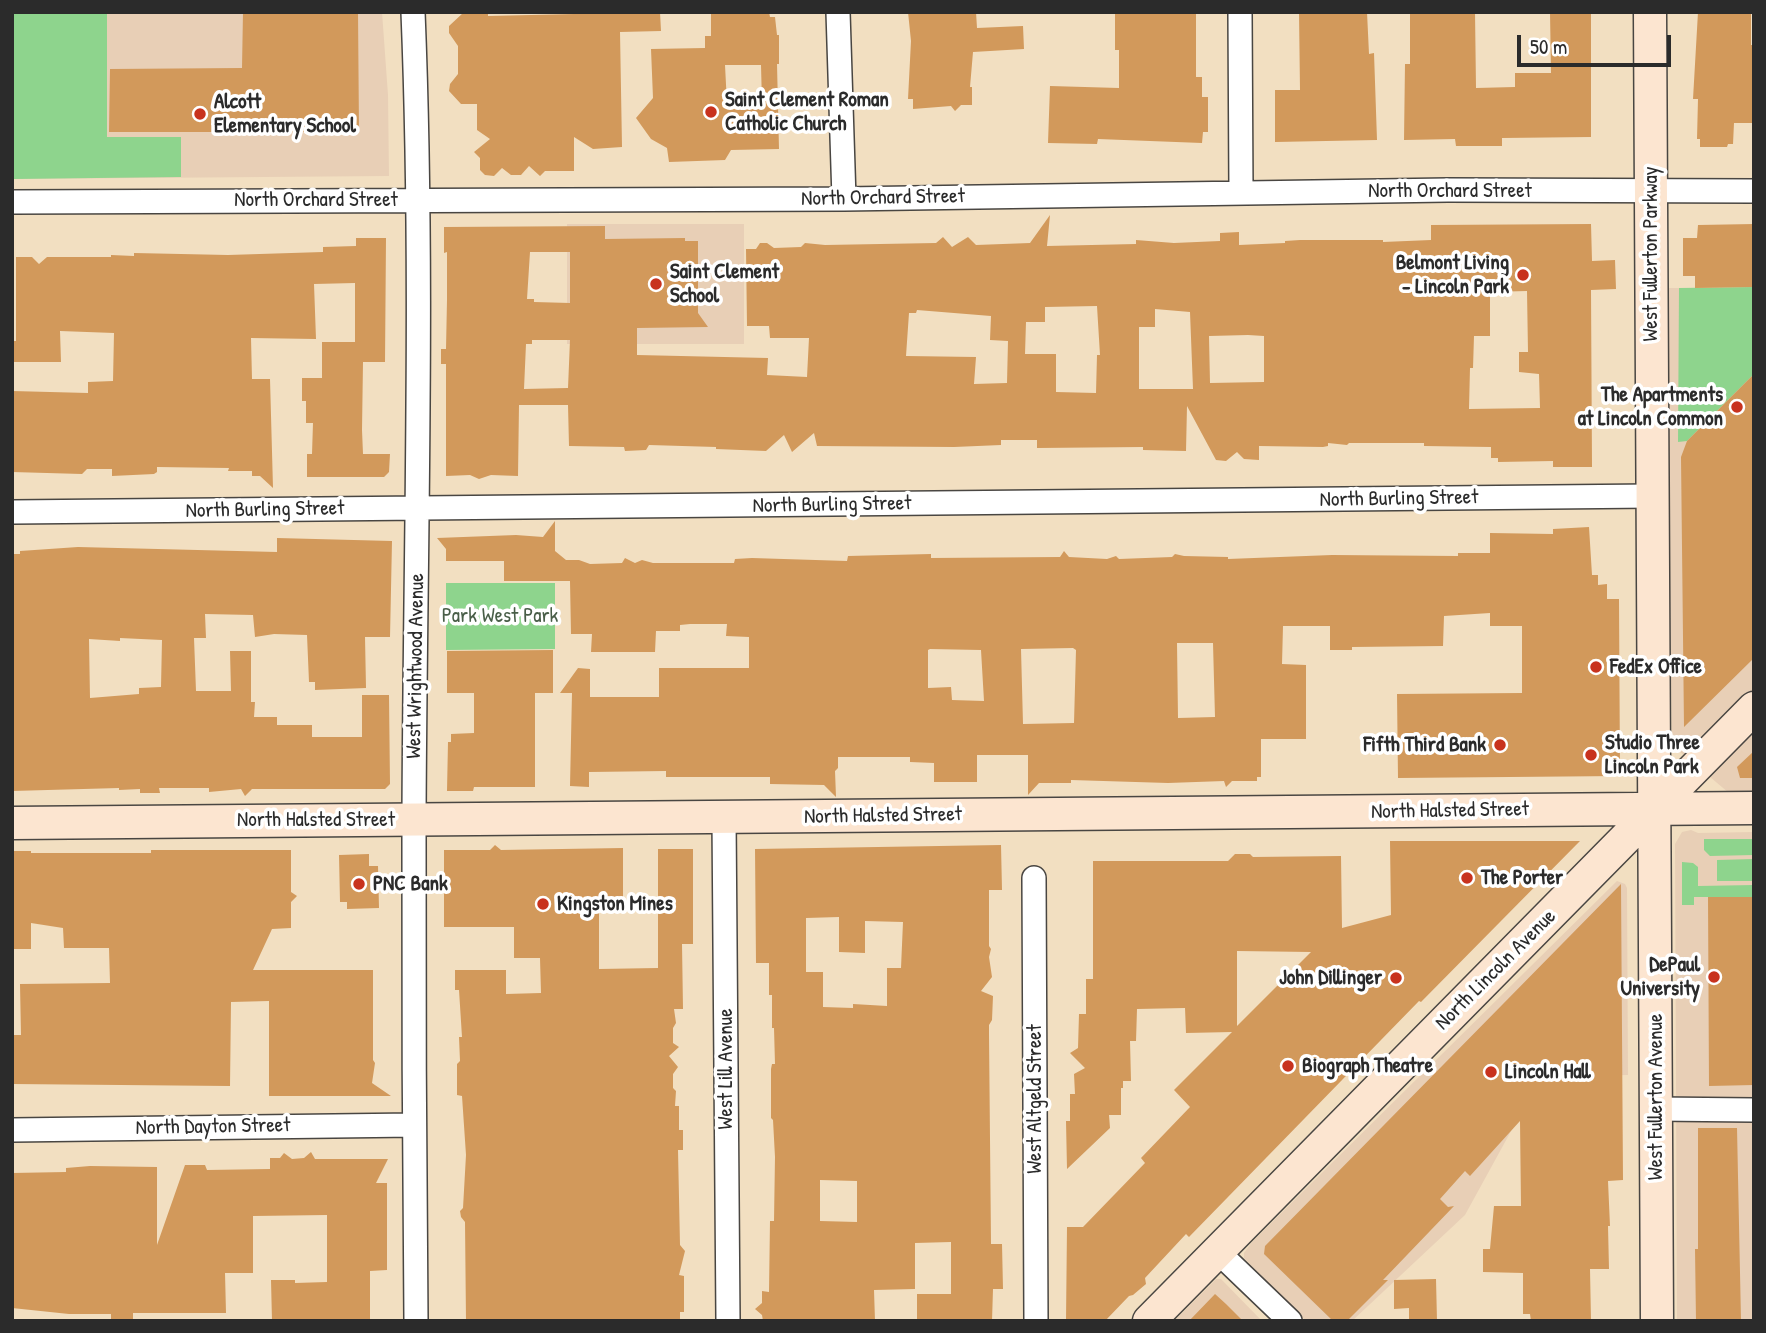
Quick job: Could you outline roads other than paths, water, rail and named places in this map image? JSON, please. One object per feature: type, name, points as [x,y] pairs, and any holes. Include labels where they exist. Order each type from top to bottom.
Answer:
[{"type":"main road","name":"West Fullerton Parkway","points":[[1650,12],[1652,496]]},
{"type":"main road","name":"West Fullerton Avenue","points":[[1652,496],[1657,1321]]},
{"type":"main road","name":"North Lincoln Avenue","points":[[1149,1321],[1754,708]]},
{"type":"main road","name":"North Halsted Street","points":[[12,823],[1754,808]]},
{"type":"street","name":"West Wrightwood Avenue","points":[[413,12],[418,509],[414,820],[416,1321]]},
{"type":"street","points":[[838,12],[844,199]]},
{"type":"street","points":[[1240,12],[1241,193]]},
{"type":"street","name":"North Orchard Street","points":[[12,202],[844,199],[1448,190],[1754,191]]},
{"type":"street","name":"North Burling Street","points":[[12,512],[1652,496]]},
{"type":"street","name":"West Lill Avenue","points":[[724,818],[728,1321]]},
{"type":"street","name":"West Altgeld Street","points":[[1034,878],[1036,1321]]},
{"type":"street","points":[[1656,1110],[1754,1110]]},
{"type":"street","name":"North Dayton Street","points":[[12,1130],[414,1125]]},
{"type":"street","points":[[1217,1251],[1290,1321]]},
{"type":"place","name":"Saint Clement Roman Catholic Church","points":[[711,112]]},
{"type":"place","name":"Alcott Elementary School","points":[[200,114]]},
{"type":"place","name":"Belmont Living - Lincoln Park","points":[[1523,275]]},
{"type":"place","name":"Saint Clement School","points":[[656,284]]},
{"type":"place","name":"The Apartments at Lincoln Common","points":[[1737,407]]},
{"type":"place","name":"FedEx Office","points":[[1596,667]]},
{"type":"place","name":"Fifth Third Bank","points":[[1500,745]]},
{"type":"place","name":"Studio Three Lincoln Park","points":[[1591,755]]},
{"type":"place","name":"The Porter","points":[[1467,878]]},
{"type":"place","name":"PNC Bank","points":[[359,884]]},
{"type":"place","name":"Kingston Mines","points":[[543,904]]},
{"type":"place","name":"DePaul University","points":[[1714,977]]},
{"type":"place","name":"John Dillinger","points":[[1396,978]]},
{"type":"place","name":"Biograph Theatre","points":[[1288,1066]]},
{"type":"place","name":"Lincoln Hall","points":[[1491,1072]]},
{"type":"park label","name":"Park West Park","points":[[500,616]]}]
